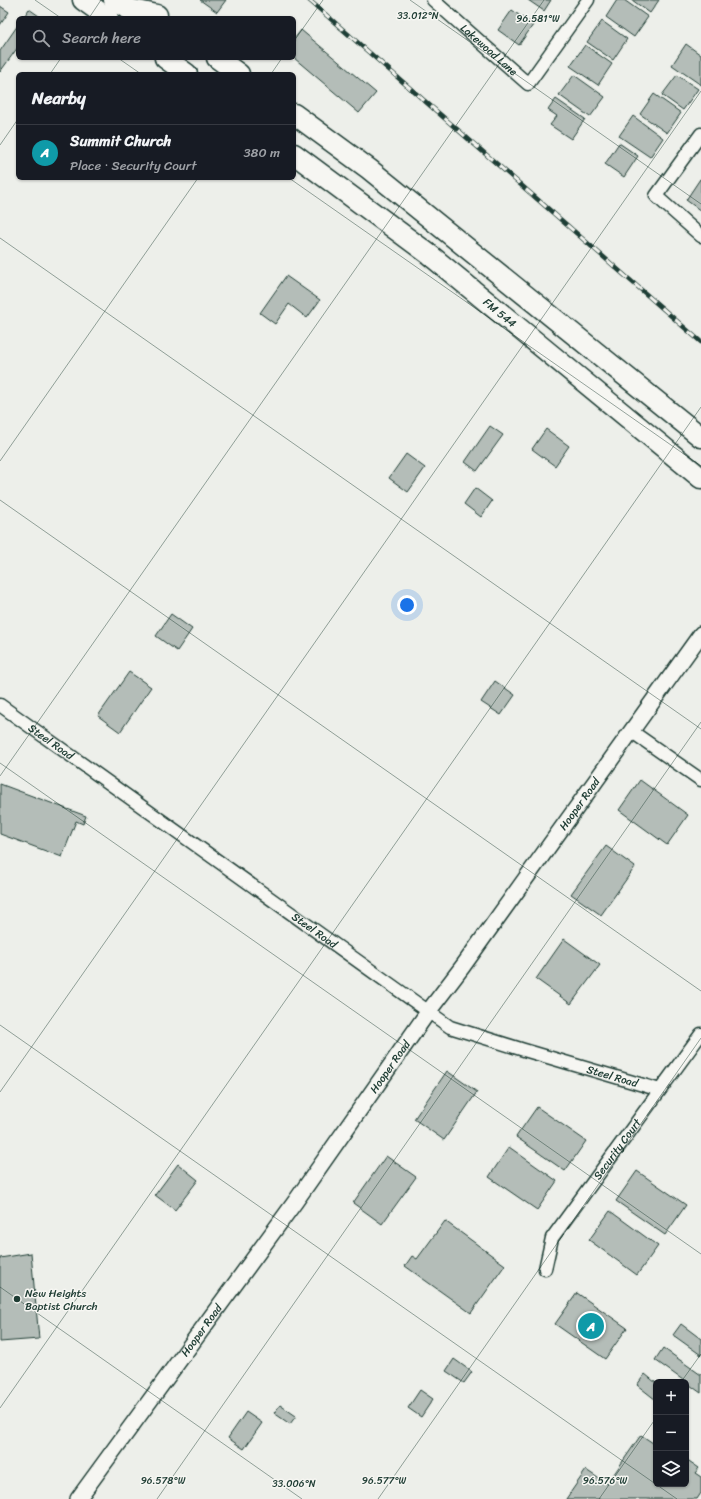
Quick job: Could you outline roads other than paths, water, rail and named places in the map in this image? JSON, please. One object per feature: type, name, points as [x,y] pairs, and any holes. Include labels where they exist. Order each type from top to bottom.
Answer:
[{"type":"main road","points":[[83,0],[105,16]]},
{"type":"main road","points":[[114,0],[128,10],[159,16]]},
{"type":"main road","points":[[137,0],[159,16]]},
{"type":"main road","points":[[168,60],[184,72]]},
{"type":"main road","points":[[219,60],[236,72]]},
{"type":"main road","points":[[296,115],[369,169],[668,412],[701,437]]},
{"type":"main road","name":"FM 544","points":[[296,155],[430,255],[701,478]]},
{"type":"main road","points":[[569,369],[573,364],[580,363],[596,368],[641,402],[668,412]]},
{"type":"street","name":"Lakewood Lane","points":[[433,0],[528,84],[588,0]]},
{"type":"street","points":[[701,134],[656,196],[701,236]]},
{"type":"street","name":"Hooper Road","points":[[78,1499],[294,1202],[428,1012],[463,966],[701,634]]},
{"type":"street","name":"Steel Road","points":[[0,705],[450,1027],[660,1090]]},
{"type":"street","points":[[631,731],[701,780]]},
{"type":"street","name":"Security Court","points":[[545,1269],[552,1238],[701,1034]]},
{"type":"railway","points":[[309,0],[701,342]]},
{"type":"place","name":"New Heights Baptist Church","points":[[17,1299]]},
{"type":"place","name":"Summit Church","points":[[591,1326]]}]
